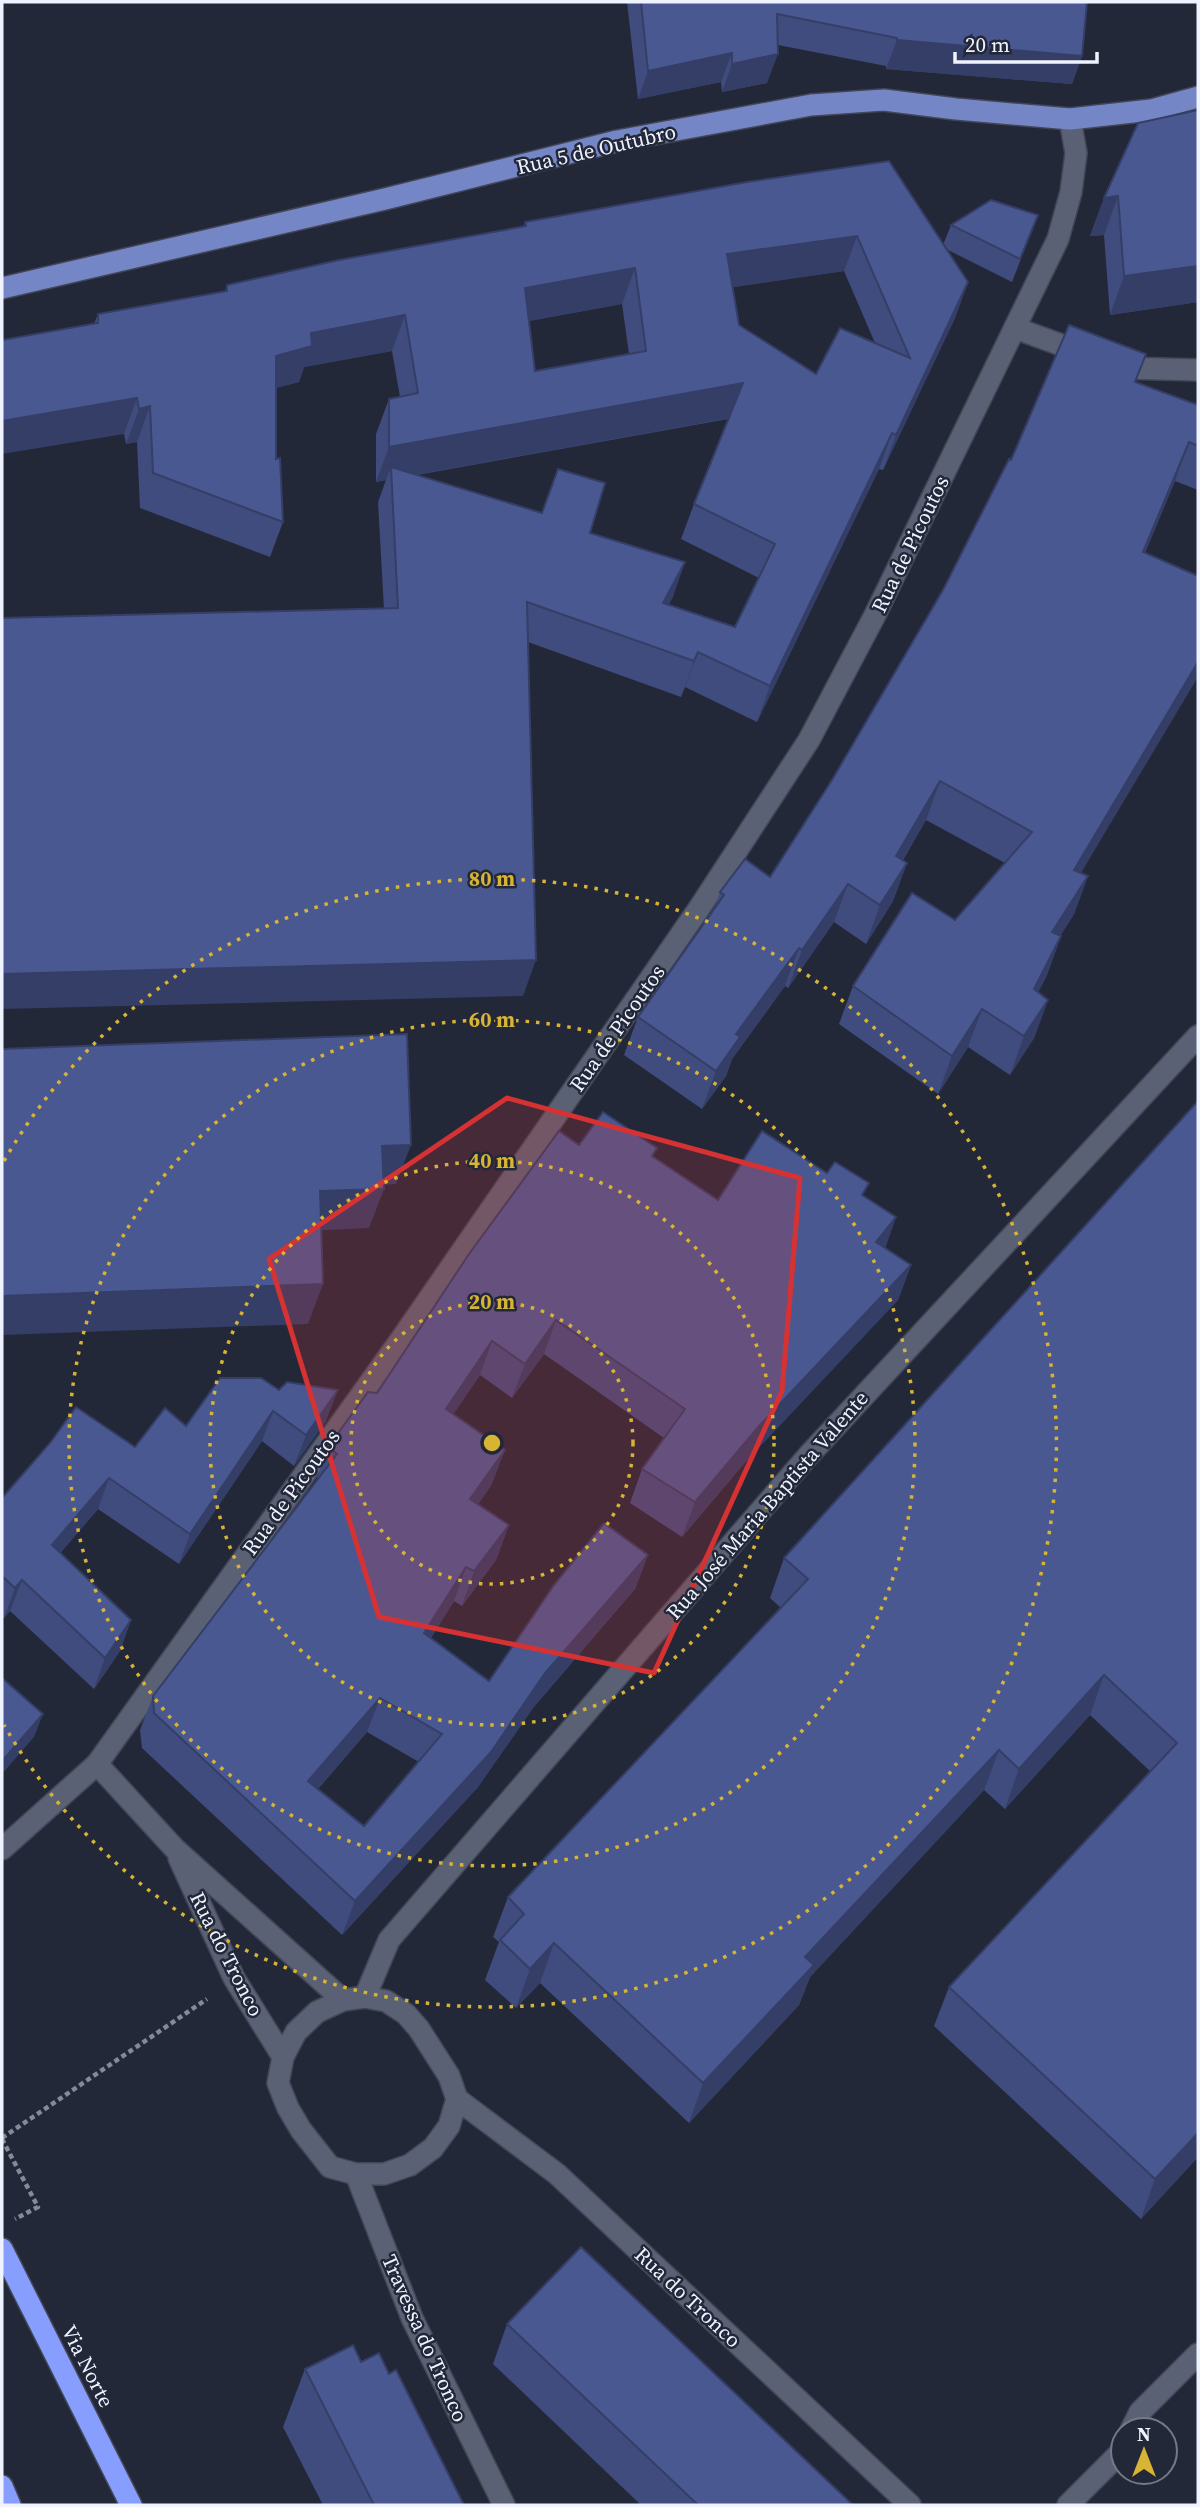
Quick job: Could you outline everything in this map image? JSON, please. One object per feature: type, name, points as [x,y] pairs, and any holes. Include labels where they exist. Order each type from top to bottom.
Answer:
[{"type":"highway","name":"Via Norte","points":[[2,2249],[131,2505]]},
{"type":"highway","points":[[2,2486],[10,2505]]},
{"type":"main road","name":"Rua 5 de Outubro","points":[[2,288],[371,203],[617,141],[811,105],[884,100],[1070,119],[1151,110],[1198,97]]},
{"type":"street","name":"Rua de Picoutos","points":[[2,1849],[97,1764],[402,1338],[692,919],[809,740],[875,615],[1058,239],[1071,192],[1076,153],[1070,119]]},
{"type":"street","points":[[1015,328],[1124,368],[1198,370]]},
{"type":"street","name":"Rua José Maria Baptista Valente","points":[[365,1997],[389,1940],[808,1456],[1198,1036]]},
{"type":"street","name":"Rua do Tronco","points":[[97,1764],[175,1849],[343,2000]]},
{"type":"street","name":"Rua do Tronco","points":[[175,1849],[234,1978],[283,2057]]},
{"type":"street","name":"Rua do Tronco","points":[[457,2099],[449,2126],[433,2148],[410,2165],[384,2174],[356,2174],[330,2167],[301,2130],[278,2083],[283,2057],[296,2032],[317,2012],[343,2000],[365,1997],[386,2001],[406,2014],[419,2029],[449,2076],[457,2099],[557,2174],[910,2505]]},
{"type":"street","name":"Travessa do Tronco","points":[[356,2174],[412,2318],[505,2503]]},
{"type":"street","points":[[1138,2416],[1198,2354]]},
{"type":"street","points":[[1068,2505],[1109,2464]]},
{"type":"path","points":[[38,2207],[2,2138],[208,1998]]},
{"type":"highlighted area","points":[[507,1098],[800,1178],[782,1391],[654,1673],[379,1617],[269,1259]]},
{"type":"building","points":[[641,2],[1087,2],[1082,56],[897,40],[777,14],[778,54],[732,64],[732,53],[648,71]]},
{"type":"building","points":[[1198,110],[1198,266],[1124,276],[1118,196],[1104,198],[1138,123]]},
{"type":"building","points":[[889,161],[968,282],[896,435],[892,433],[770,686],[698,652],[694,661],[527,602],[536,960],[2,974],[2,618],[398,608],[391,467],[542,513],[558,469],[605,483],[590,533],[685,562],[663,603],[735,627],[775,544],[694,504],[743,383],[389,447],[389,399],[418,393],[405,315],[311,333],[312,346],[276,356],[276,459],[280,458],[283,522],[153,473],[150,406],[139,409],[137,398],[2,421],[2,340],[98,323],[98,314],[227,291],[227,285],[339,260],[526,226],[525,222],[747,182]],"holes":[[[857,236],[910,358],[840,328],[816,374],[739,325],[727,254]],[[635,268],[646,351],[535,371],[525,288]]]},
{"type":"building","points":[[991,200],[1038,215],[1020,259],[951,225]]},
{"type":"building","points":[[1069,325],[1146,354],[1135,382],[1198,405],[1198,446],[1189,442],[1143,552],[1198,576],[1198,662],[1074,870],[1088,876],[1052,932],[1061,936],[1034,989],[1048,1000],[1024,1036],[982,1009],[952,1056],[853,986],[912,893],[955,920],[1032,832],[940,781],[896,856],[907,863],[880,905],[848,884],[802,950],[799,948],[736,1034],[740,1037],[716,1071],[638,1017],[724,895],[720,892],[745,859],[770,877],[832,780],[943,590],[1009,459],[1011,460]]},
{"type":"building","points":[[407,1034],[411,1145],[382,1146],[384,1189],[320,1191],[323,1284],[2,1296],[2,1049]]},
{"type":"building","points":[[1198,1101],[1198,2133],[1155,2179],[949,1987],[1177,1743],[1104,1675],[1019,1769],[999,1750],[805,1957],[814,1965],[703,2083],[554,1943],[530,1969],[500,1940],[524,1914],[508,1897],[808,1579],[784,1558]]},
{"type":"building","points":[[603,1112],[657,1148],[652,1156],[718,1200],[762,1131],[827,1173],[835,1162],[869,1183],[862,1195],[896,1217],[876,1242],[911,1265],[760,1425],[695,1502],[642,1469],[685,1409],[556,1320],[525,1364],[492,1341],[446,1409],[505,1450],[470,1499],[509,1525],[474,1571],[466,1567],[424,1633],[489,1681],[554,1585],[604,1523],[648,1555],[545,1673],[491,1752],[355,1901],[154,1713],[153,1696],[337,1454],[328,1447],[368,1392],[377,1393],[469,1254],[559,1131],[579,1145]],"holes":[[[380,1698],[442,1734],[364,1826],[308,1781]]]},
{"type":"building","points":[[220,1378],[261,1378],[279,1390],[287,1382],[338,1390],[306,1435],[273,1411],[190,1534],[109,1478],[52,1545],[131,1620],[105,1658],[22,1580],[15,1588],[2,1576],[2,1498],[50,1443],[76,1407],[135,1447],[165,1408],[186,1426]]},
{"type":"building","points":[[2,1678],[43,1714],[2,1761]]},
{"type":"building","points":[[581,2247],[853,2505],[698,2505],[507,2324]]},
{"type":"building","points":[[353,2345],[361,2362],[379,2353],[389,2374],[396,2370],[464,2505],[374,2505],[305,2369]]}]
